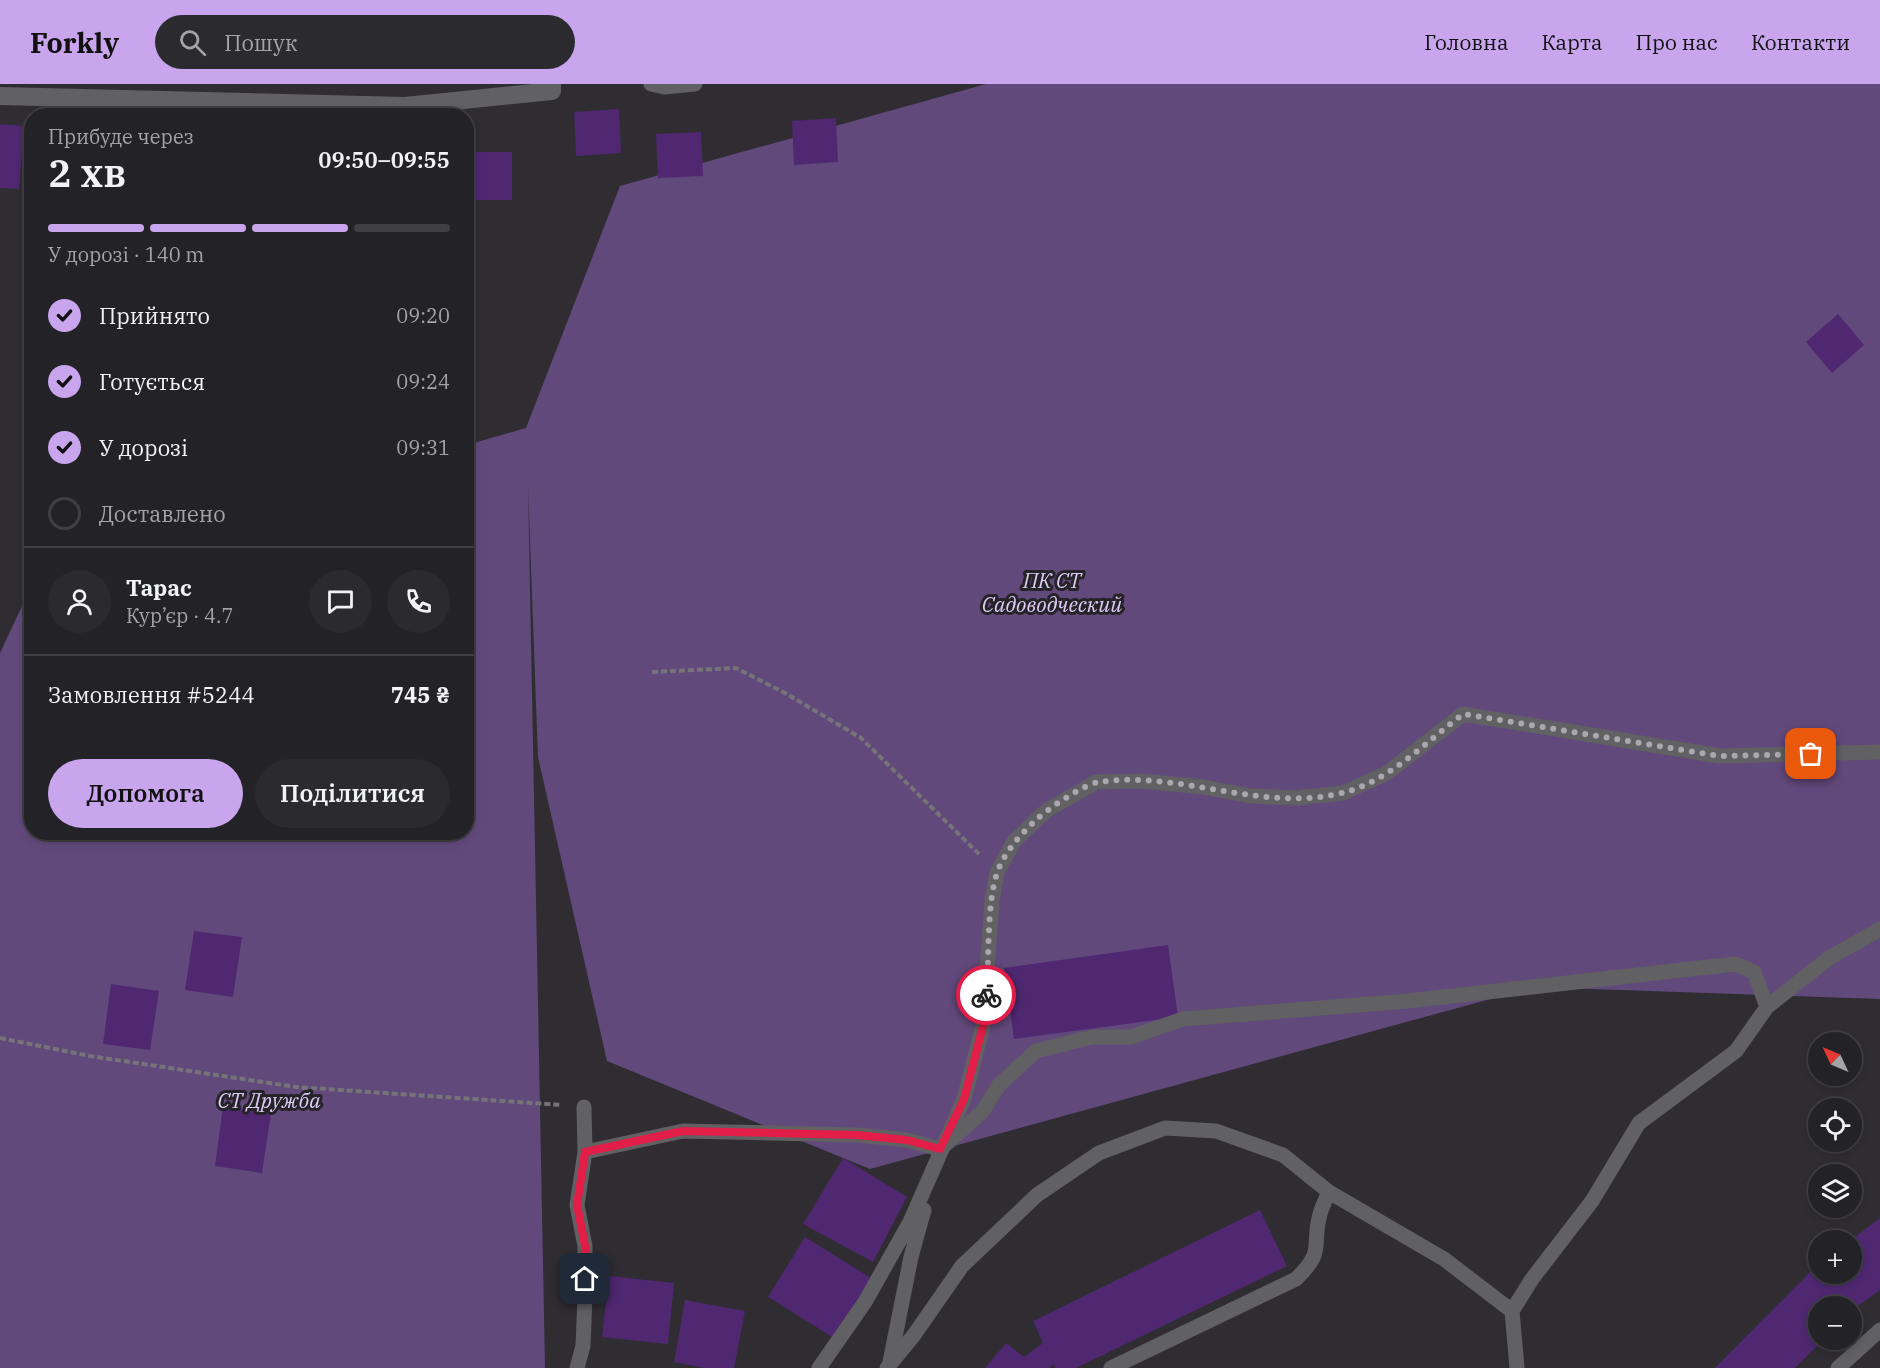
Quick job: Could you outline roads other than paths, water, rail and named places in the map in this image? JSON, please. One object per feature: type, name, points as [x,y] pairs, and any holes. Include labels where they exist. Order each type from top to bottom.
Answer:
[{"type":"street","points":[[0,96],[405,106],[552,88]]},
{"type":"lane","points":[[651,84],[664,87],[695,84]]},
{"type":"lane","points":[[819,1368],[865,1302],[895,1250],[910,1222],[940,1149],[964,1099],[983,1026],[992,901],[997,872],[1016,840],[1046,811],[1096,782],[1140,781],[1204,787],[1250,796],[1284,797],[1343,793],[1387,772],[1463,714],[1720,756],[1880,752]]},
{"type":"lane","points":[[1517,1368],[1512,1311],[1532,1279],[1592,1201],[1639,1123],[1736,1051],[1767,1007],[1829,958],[1880,929]]},
{"type":"lane","points":[[888,1366],[911,1257],[940,1149],[982,1112],[999,1085],[1036,1051],[1092,1037],[1131,1037],[1183,1019],[1408,1001],[1735,964],[1754,972],[1767,1007]]},
{"type":"lane","points":[[577,1368],[583,1346],[585,1296],[585,1246],[577,1205],[585,1152],[584,1107]]},
{"type":"lane","points":[[888,1366],[914,1335],[962,1266],[1037,1196],[1099,1153],[1164,1128],[1216,1131],[1283,1155],[1329,1192],[1444,1259],[1512,1311]]},
{"type":"lane","points":[[585,1152],[683,1131],[857,1135],[907,1140],[940,1149]]},
{"type":"lane","points":[[1111,1368],[1296,1279],[1310,1265],[1317,1248],[1319,1216],[1329,1192]]},
{"type":"lane","points":[[1838,1368],[1880,1330]]},
{"type":"park label","name":"ПК СТ Садоводческий","points":[[1052,592]]},
{"type":"park label","name":"СТ Дружба","points":[[269,1100]]}]
